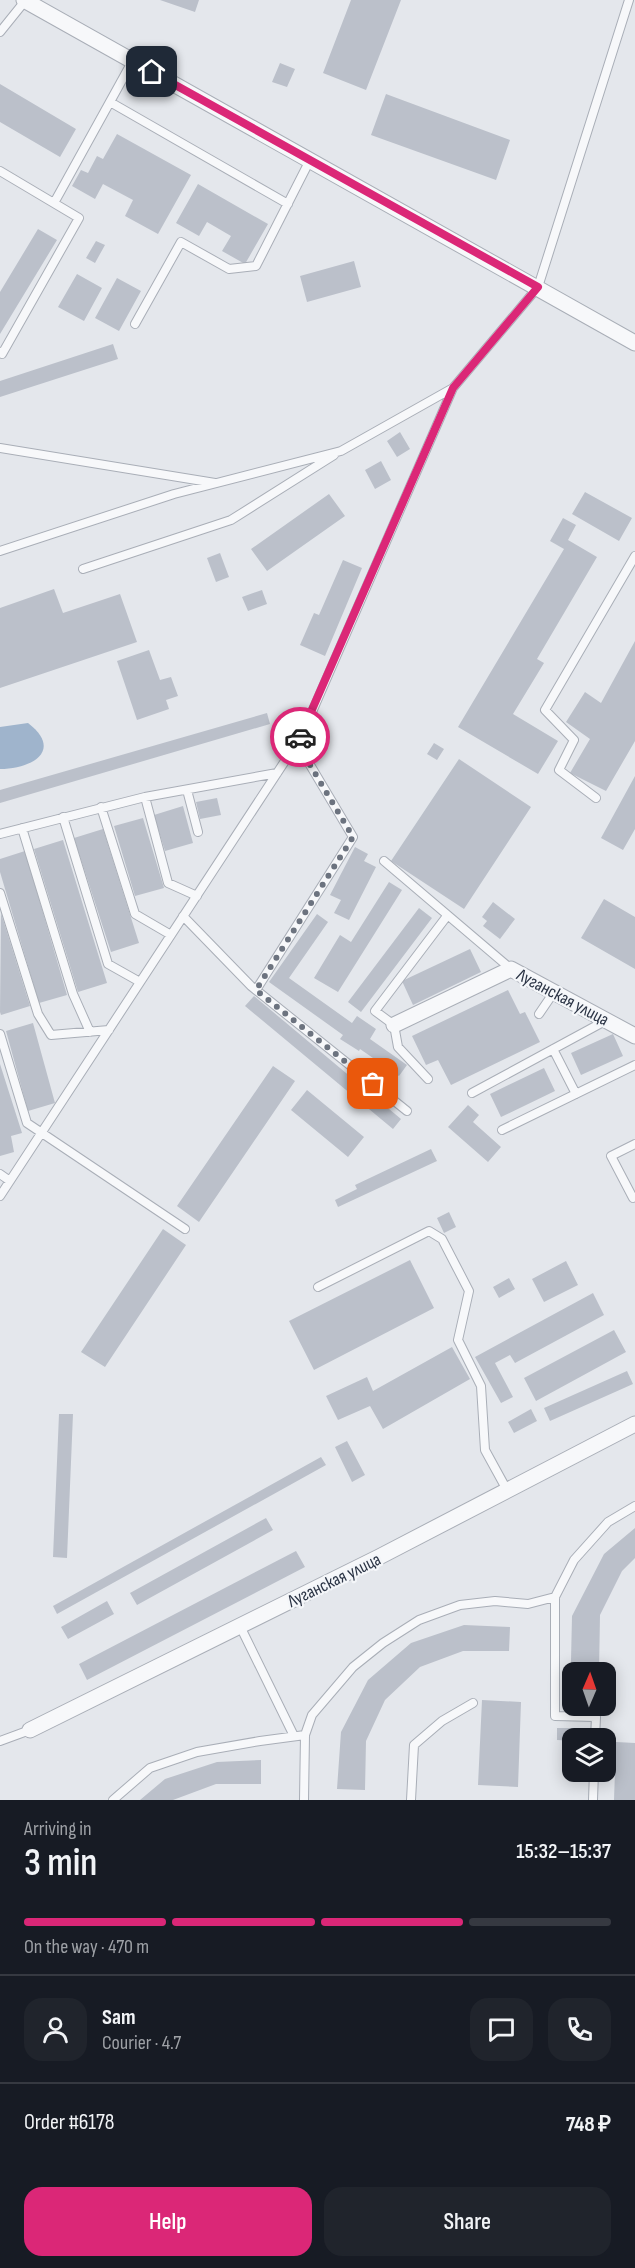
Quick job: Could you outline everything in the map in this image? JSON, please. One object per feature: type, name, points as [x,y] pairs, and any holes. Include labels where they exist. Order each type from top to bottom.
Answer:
[{"type":"street","points":[[25,0],[635,343]]},
{"type":"street","name":"Луганская улица","points":[[394,1024],[511,969],[635,1036]]},
{"type":"street","name":"Луганская улица","points":[[30,1730],[380,1557],[635,1424]]},
{"type":"lane","points":[[0,32],[25,0]]},
{"type":"lane","points":[[0,1196],[297,743],[453,388],[538,287],[629,0]]},
{"type":"lane","points":[[54,203],[132,62]]},
{"type":"lane","points":[[110,102],[288,204]]},
{"type":"lane","points":[[135,324],[181,242],[229,269],[256,266],[310,160]]},
{"type":"lane","points":[[0,171],[79,218],[3,354],[0,352]]},
{"type":"lane","points":[[83,569],[231,520],[341,451],[453,388]]},
{"type":"lane","points":[[0,448],[219,483]]},
{"type":"lane","points":[[0,551],[174,494],[341,451]]},
{"type":"lane","points":[[596,798],[559,770],[574,740],[545,710],[635,556]]},
{"type":"lane","points":[[256,990],[353,837],[297,743]]},
{"type":"lane","points":[[0,834],[145,797],[277,773]]},
{"type":"lane","points":[[187,790],[198,832]]},
{"type":"lane","points":[[145,797],[168,883],[197,896]]},
{"type":"lane","points":[[101,807],[135,914],[171,935]]},
{"type":"lane","points":[[63,817],[108,964],[140,982]]},
{"type":"lane","points":[[22,828],[73,994],[90,1032]]},
{"type":"lane","points":[[384,861],[511,969]]},
{"type":"lane","points":[[0,893],[38,1014],[51,1035],[109,1030]]},
{"type":"lane","points":[[183,916],[256,990],[407,1110]]},
{"type":"lane","points":[[428,1079],[398,1047],[394,1024],[375,1011],[447,916]]},
{"type":"lane","points":[[539,1014],[554,992]]},
{"type":"lane","points":[[472,1093],[606,1020]]},
{"type":"lane","points":[[0,1034],[27,1123],[185,1229]]},
{"type":"lane","points":[[553,1049],[576,1094]]},
{"type":"lane","points":[[502,1130],[635,1065]]},
{"type":"lane","points":[[633,1198],[611,1156],[635,1144]]},
{"type":"lane","points":[[0,1174],[10,1181]]},
{"type":"lane","points":[[318,1287],[429,1231],[442,1239],[469,1292],[458,1340],[481,1386],[485,1450],[507,1490]]},
{"type":"lane","points":[[595,1728],[596,1717],[555,1716],[555,1597],[574,1560],[608,1522],[635,1506]]},
{"type":"lane","points":[[304,1800],[305,1735],[312,1715],[352,1667],[383,1643],[419,1620],[460,1605],[495,1601],[528,1605],[555,1597]]},
{"type":"lane","points":[[240,1626],[294,1736]]},
{"type":"lane","points":[[411,1800],[414,1745],[442,1721],[473,1703]]},
{"type":"lane","points":[[0,1741],[30,1730]]},
{"type":"lane","points":[[113,1800],[150,1768],[197,1752],[305,1735]]},
{"type":"lane","points":[[593,1800],[594,1782]]},
{"type":"water","points":[[28,723],[43,742],[43,750],[32,762],[23,766],[0,769],[0,727]]},
{"type":"building","points":[[160,0],[199,0],[195,12]]},
{"type":"building","points":[[351,0],[401,0],[366,90],[323,73]]},
{"type":"building","points":[[280,63],[295,69],[287,87],[272,82]]},
{"type":"building","points":[[0,84],[76,129],[60,157],[0,122]]},
{"type":"building","points":[[386,94],[510,140],[496,180],[371,135]]},
{"type":"building","points":[[117,134],[191,175],[158,234],[125,216],[133,200],[103,184],[95,199],[72,186],[81,170],[88,173],[97,156],[103,159]]},
{"type":"building","points":[[198,184],[268,224],[245,264],[222,251],[231,236],[207,222],[199,236],[176,223]]},
{"type":"building","points":[[38,229],[57,240],[0,334],[0,292]]},
{"type":"building","points":[[96,241],[105,245],[95,263],[86,258]]},
{"type":"building","points":[[354,261],[361,287],[307,302],[300,276]]},
{"type":"building","points":[[77,274],[102,288],[84,321],[58,307]]},
{"type":"building","points":[[117,278],[141,291],[119,331],[95,318]]},
{"type":"building","points":[[113,344],[118,359],[0,397],[0,381]]},
{"type":"building","points":[[400,432],[410,449],[397,457],[387,441]]},
{"type":"building","points":[[381,461],[391,480],[375,489],[365,470]]},
{"type":"building","points":[[585,492],[632,518],[619,541],[572,514]]},
{"type":"building","points":[[329,494],[345,516],[267,571],[251,549]]},
{"type":"building","points":[[563,518],[576,525],[568,540],[597,557],[537,659],[544,663],[513,714],[558,741],[538,774],[458,727],[564,549],[550,541]]},
{"type":"building","points":[[220,553],[229,577],[216,582],[207,558]]},
{"type":"building","points":[[343,560],[362,568],[325,656],[300,645],[314,613],[319,615]]},
{"type":"building","points":[[54,589],[63,613],[120,594],[137,642],[0,688],[0,608]]},
{"type":"building","points":[[262,590],[267,604],[248,611],[242,597]]},
{"type":"building","points":[[635,641],[635,741],[606,791],[570,773],[590,739],[566,722],[585,692],[601,703]]},
{"type":"building","points":[[149,650],[160,680],[171,677],[178,696],[166,700],[169,709],[137,720],[117,661]]},
{"type":"building","points":[[267,713],[270,724],[0,803],[0,790]]},
{"type":"building","points":[[434,743],[444,749],[437,760],[427,754]]},
{"type":"building","points":[[459,759],[531,807],[464,909],[391,861]]},
{"type":"building","points":[[635,776],[635,829],[623,850],[601,838]]},
{"type":"building","points":[[217,798],[221,815],[200,819],[196,802]]},
{"type":"building","points":[[183,806],[193,843],[165,851],[154,815]]},
{"type":"building","points":[[143,818],[164,888],[135,896],[114,826]]},
{"type":"building","points":[[103,829],[139,943],[111,952],[74,838]]},
{"type":"building","points":[[63,840],[107,983],[78,992],[34,849]]},
{"type":"building","points":[[355,847],[368,854],[364,861],[376,867],[349,920],[334,913],[341,900],[330,895]]},
{"type":"building","points":[[25,851],[67,995],[39,1003],[0,872],[0,859]]},
{"type":"building","points":[[389,882],[402,890],[338,992],[314,978],[340,935],[351,942]]},
{"type":"building","points":[[604,899],[635,917],[635,969],[581,938]]},
{"type":"building","points":[[493,902],[515,919],[500,939],[483,926],[487,921],[482,917]]},
{"type":"building","points":[[419,908],[432,918],[361,1012],[348,1002]]},
{"type":"building","points":[[1,913],[30,1006],[1,1015],[0,1012]]},
{"type":"building","points":[[317,914],[328,922],[289,978],[352,1023],[357,1016],[376,1029],[370,1039],[407,1065],[399,1076],[360,1049],[359,1051],[340,1039],[343,1035],[269,982]]},
{"type":"building","points":[[470,949],[481,972],[413,1005],[402,981]]},
{"type":"building","points":[[508,990],[520,1014],[525,1012],[540,1042],[451,1085],[438,1060],[426,1065],[412,1036]]},
{"type":"building","points":[[254,996],[401,1119],[393,1129],[245,1006]]},
{"type":"building","points":[[33,1023],[55,1103],[28,1111],[6,1031]]},
{"type":"building","points":[[613,1034],[623,1056],[581,1075],[571,1053]]},
{"type":"building","points":[[0,1064],[22,1133],[11,1136],[14,1152],[0,1156]]},
{"type":"building","points":[[273,1066],[295,1081],[199,1222],[177,1206]]},
{"type":"building","points":[[544,1068],[555,1091],[501,1117],[490,1094]]},
{"type":"building","points":[[307,1090],[364,1137],[348,1157],[291,1110]]},
{"type":"building","points":[[468,1105],[479,1115],[473,1122],[501,1147],[488,1162],[448,1127]]},
{"type":"building","points":[[431,1149],[437,1161],[338,1207],[335,1200],[357,1189],[355,1185]]},
{"type":"building","points":[[449,1212],[456,1227],[444,1233],[437,1218]]},
{"type":"building","points":[[163,1229],[186,1245],[105,1367],[81,1352]]},
{"type":"building","points":[[410,1260],[434,1308],[314,1370],[289,1321]]},
{"type":"building","points":[[566,1261],[578,1285],[544,1302],[532,1279]]},
{"type":"building","points":[[509,1278],[515,1289],[499,1298],[493,1287]]},
{"type":"building","points":[[593,1293],[604,1315],[515,1363],[510,1355],[495,1363],[513,1397],[501,1403],[475,1357]]},
{"type":"building","points":[[614,1330],[626,1352],[536,1401],[524,1378]]},
{"type":"building","points":[[452,1347],[470,1379],[383,1429],[370,1406],[338,1420],[326,1396],[367,1377],[373,1391]]},
{"type":"building","points":[[627,1371],[633,1384],[550,1421],[544,1408]]},
{"type":"building","points":[[531,1409],[537,1421],[514,1433],[508,1422]]},
{"type":"building","points":[[59,1414],[73,1414],[67,1558],[53,1557]]},
{"type":"building","points":[[347,1441],[365,1475],[352,1482],[335,1447]]},
{"type":"building","points":[[321,1457],[326,1465],[57,1614],[53,1606]]},
{"type":"building","points":[[266,1518],[273,1530],[137,1605],[130,1593]]},
{"type":"building","points":[[635,1528],[635,1558],[622,1571],[600,1615],[599,1662],[571,1662],[572,1616],[604,1554]]},
{"type":"building","points":[[296,1551],[305,1567],[87,1680],[79,1664]]},
{"type":"building","points":[[107,1601],[114,1614],[68,1639],[61,1627]]},
{"type":"building","points":[[464,1625],[510,1627],[509,1651],[463,1651],[420,1667],[385,1700],[366,1741],[365,1790],[337,1789],[341,1732],[368,1680],[411,1643]]},
{"type":"building","points":[[482,1700],[521,1702],[518,1787],[478,1785]]},
{"type":"building","points":[[557,1728],[562,1728],[562,1740],[557,1740]]},
{"type":"building","points":[[616,1742],[635,1743],[635,1800],[614,1800]]},
{"type":"building","points":[[261,1760],[261,1784],[216,1784],[173,1800],[140,1800],[165,1779],[217,1762]]},
{"type":"way so far","points":[[300,737],[297,743],[353,837],[256,990],[373,1084]]},
{"type":"route","points":[[152,72],[538,287],[453,388],[300,737]]}]
